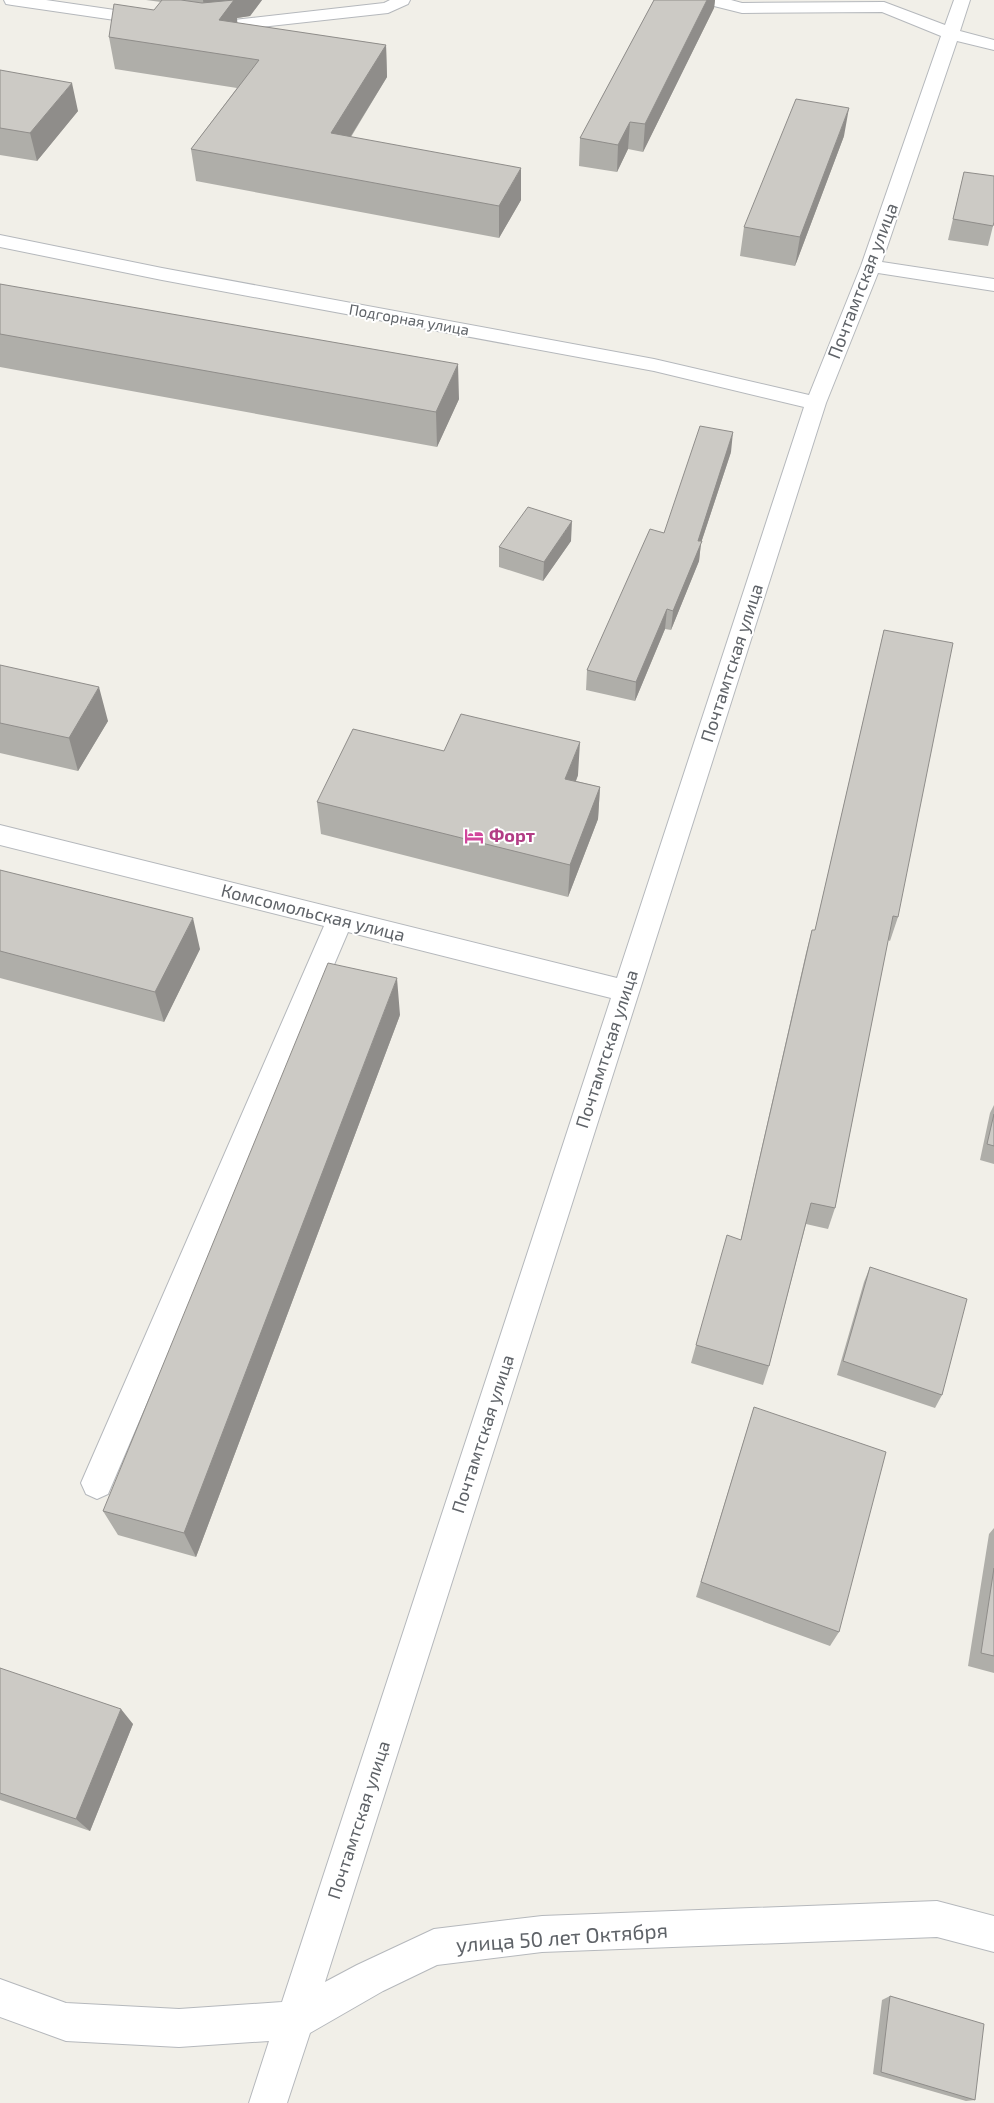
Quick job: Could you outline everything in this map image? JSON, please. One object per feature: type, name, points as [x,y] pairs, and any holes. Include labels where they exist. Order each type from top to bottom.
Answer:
[{"type":"street","points":[[12,0],[168,22]]},
{"type":"street","points":[[187,25],[206,28],[388,8],[402,0]]},
{"type":"street","points":[[712,0],[742,8],[884,7],[952,34],[994,45]]},
{"type":"street","name":"Почтамтская улица","points":[[268,2103],[816,403],[871,266],[952,34],[962,0]]},
{"type":"street","name":"Подгорная улица","points":[[0,241],[162,274],[654,365],[816,403]]},
{"type":"street","points":[[871,266],[994,285]]},
{"type":"street","name":"Комсомольская улица","points":[[0,835],[626,991]]},
{"type":"street","points":[[98,1483],[340,920]]},
{"type":"street","name":"улица 50 лет Октября","points":[[0,1998],[66,2022],[179,2028],[295,2020],[370,1978],[434,1947],[542,1934],[937,1920],[994,1934]]},
{"type":"building","points":[[162,0],[202,3],[234,0],[219,20],[386,45],[331,133],[521,168],[499,206],[191,149],[259,60],[109,37],[114,4],[154,10]]},
{"type":"building","points":[[654,0],[707,0],[645,124],[630,122],[618,145],[580,138]]},
{"type":"building","points":[[0,70],[72,83],[30,133],[0,128]]},
{"type":"building","points":[[796,99],[849,108],[800,237],[744,227]]},
{"type":"building","points":[[964,172],[994,176],[993,226],[953,219]]},
{"type":"building","points":[[0,284],[458,364],[436,412],[0,334]]},
{"type":"building","points":[[700,426],[733,432],[698,541],[702,541],[673,611],[667,609],[636,682],[587,670],[650,529],[664,533]]},
{"type":"building","points":[[528,507],[572,521],[544,562],[499,547]]},
{"type":"building","points":[[884,630],[953,643],[898,917],[893,916],[835,1208],[811,1203],[769,1366],[696,1345],[727,1235],[741,1240],[812,930],[815,930]]},
{"type":"building","points":[[0,665],[99,687],[69,738],[0,723]]},
{"type":"building","points":[[461,714],[580,742],[565,779],[600,787],[570,865],[317,802],[353,729],[444,751]]},
{"type":"building","points":[[0,870],[193,918],[155,992],[0,951]]},
{"type":"building","points":[[328,963],[397,978],[184,1533],[103,1511]]},
{"type":"building","points":[[994,1114],[994,1146],[987,1144]]},
{"type":"building","points":[[870,1267],[967,1299],[942,1395],[843,1361]]},
{"type":"building","points":[[754,1407],[886,1452],[839,1632],[701,1582]]},
{"type":"building","points":[[994,1568],[994,1656],[981,1653]]},
{"type":"building","points":[[0,1668],[121,1709],[76,1819],[0,1793]]},
{"type":"building","points":[[890,1996],[984,2024],[975,2100],[881,2072]]},
{"type":"place","name":"Форт","points":[[474,836]]}]
